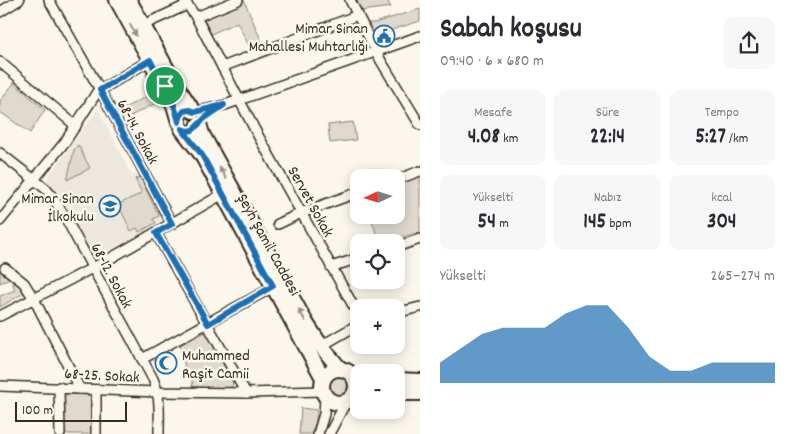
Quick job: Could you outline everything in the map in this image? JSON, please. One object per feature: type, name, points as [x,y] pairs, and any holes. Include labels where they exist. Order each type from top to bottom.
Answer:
[{"type":"main road","name":"Şeyh Şamil Caddesi","points":[[116,0],[174,105],[181,126],[202,155],[273,286],[323,389]]},
{"type":"main road","name":"Şeyh Şamil Caddesi","points":[[129,0],[184,100],[196,117],[202,134],[306,323],[321,346],[349,372]]},
{"type":"main road","points":[[181,126],[187,131],[193,130],[196,117]]},
{"type":"main road","points":[[349,372],[330,371],[323,389],[330,401],[336,403],[350,398]]},
{"type":"main road","points":[[405,380],[420,381]]},
{"type":"main road","points":[[405,393],[420,393]]},
{"type":"street","points":[[0,12],[19,0]]},
{"type":"street","name":"68-14. Sokak","points":[[49,0],[172,224]]},
{"type":"street","points":[[196,17],[238,0]]},
{"type":"street","points":[[350,0],[376,52],[420,125]]},
{"type":"street","points":[[143,25],[185,3]]},
{"type":"street","name":"Servet Sokak","points":[[185,3],[196,17],[350,300]]},
{"type":"street","points":[[222,67],[358,15]]},
{"type":"street","points":[[196,117],[210,114],[224,105],[420,36]]},
{"type":"street","points":[[0,221],[65,142],[93,96],[150,60]]},
{"type":"street","points":[[0,62],[76,126]]},
{"type":"street","name":"68-12. Sokak","points":[[0,153],[46,189],[54,199],[153,379],[158,392],[159,434]]},
{"type":"street","points":[[405,177],[420,172]]},
{"type":"street","points":[[0,316],[93,268],[223,194]]},
{"type":"street","points":[[278,224],[301,212],[350,195]]},
{"type":"street","points":[[156,233],[246,393]]},
{"type":"street","points":[[405,243],[420,239]]},
{"type":"street","points":[[331,266],[350,261]]},
{"type":"street","points":[[5,268],[24,283],[34,299],[80,389]]},
{"type":"street","points":[[142,359],[208,324],[273,286]]},
{"type":"street","points":[[405,311],[420,307]]},
{"type":"street","points":[[321,346],[350,328]]},
{"type":"street","name":"68-25. Sokak","points":[[0,386],[158,392],[246,393],[323,389]]},
{"type":"street","points":[[59,388],[60,434]]},
{"type":"street","points":[[318,434],[323,419],[323,389]]},
{"type":"street","points":[[96,390],[96,434]]},
{"type":"street","points":[[330,434],[340,411],[350,400]]},
{"type":"shaded area","points":[[244,0],[264,47],[252,52],[237,22],[211,34],[203,18]]},
{"type":"shaded area","points":[[355,0],[387,0],[391,7],[361,11]]},
{"type":"shaded area","points":[[420,9],[420,21],[379,34],[382,41],[378,42],[368,23],[374,23]]},
{"type":"shaded area","points":[[150,72],[164,99],[125,119],[120,110],[154,93],[146,74]]},
{"type":"shaded area","points":[[14,83],[45,110],[30,133],[0,112],[0,101]]},
{"type":"shaded area","name":"Mimar Sinan İlkokulu","points":[[98,109],[132,176],[140,173],[164,220],[95,259],[56,192],[45,181]]},
{"type":"shaded area","points":[[353,122],[356,140],[330,143],[328,125]]},
{"type":"shaded area","points":[[78,145],[90,168],[67,180],[74,150]]},
{"type":"shaded area","points":[[420,175],[420,232],[405,236],[405,234],[376,234],[373,224],[405,224],[405,180]]},
{"type":"shaded area","points":[[140,177],[159,216],[153,219],[156,223],[139,232],[137,228],[131,231],[117,205],[142,193],[135,179]]},
{"type":"shaded area","points":[[0,268],[17,282],[24,293],[0,307],[0,296],[15,290],[11,279],[0,283]]},
{"type":"shaded area","points":[[207,331],[233,384],[230,389],[193,387],[193,371],[186,372],[180,345]]},
{"type":"shaded area","points":[[339,376],[346,379],[349,386],[346,393],[339,396],[332,393],[329,386],[332,379]]},
{"type":"shaded area","points":[[63,394],[91,394],[91,434],[64,434]]},
{"type":"shaded area","points":[[301,408],[317,410],[316,421],[311,434],[299,434]]},
{"type":"place","name":"Mimar Sinan Mahallesi Muhtarlığı","points":[[384,36]]},
{"type":"place","name":"Mimar Sinan İlkokulu","points":[[110,206]]},
{"type":"place","name":"Muhammed Raşit Camii","points":[[166,363]]},
{"type":"route","points":[[150,60],[165,86],[174,105],[179,122],[184,111],[190,110],[195,112],[224,105],[199,122],[193,130],[187,131],[182,129],[202,155],[273,286],[208,324],[156,233],[172,224],[100,90],[150,60]]}]
